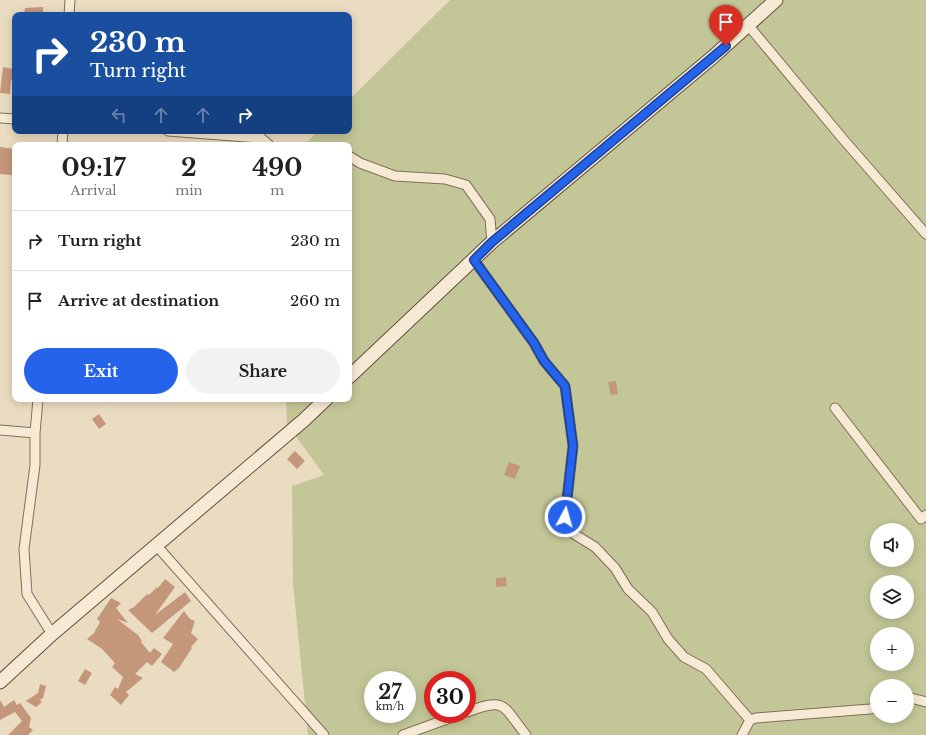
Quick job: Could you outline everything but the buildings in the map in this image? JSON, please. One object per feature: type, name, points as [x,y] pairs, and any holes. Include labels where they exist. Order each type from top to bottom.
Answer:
[{"type":"street","points":[[69,12],[70,0]]},
{"type":"street","points":[[352,374],[492,242],[776,0]]},
{"type":"street","points":[[748,25],[843,139],[926,234]]},
{"type":"street","points":[[0,118],[12,119]]},
{"type":"street","points":[[208,134],[261,138],[266,142]]},
{"type":"street","points":[[352,158],[360,163],[395,176],[445,179],[466,185],[490,220],[492,242]]},
{"type":"street","points":[[474,260],[534,343],[544,361],[565,386],[573,446],[565,517],[574,534],[595,547],[615,568],[628,589],[652,612],[668,639],[684,657],[706,669],[750,720]]},
{"type":"street","points":[[38,402],[35,433],[35,465],[24,549],[27,594],[52,634]]},
{"type":"street","points":[[0,682],[52,634],[323,402]]},
{"type":"street","points":[[835,408],[921,519],[926,515]]},
{"type":"street","points":[[0,430],[35,433]]},
{"type":"street","points":[[156,545],[324,735]]},
{"type":"street","points":[[914,699],[926,702]]},
{"type":"street","points":[[476,708],[487,704],[495,703],[503,706],[526,735]]},
{"type":"street","points":[[742,735],[750,720],[756,718],[870,709]]},
{"type":"street","points":[[403,735],[436,723]]},
{"type":"green space","points":[[450,0],[926,0],[926,735],[308,735],[293,583],[292,486],[324,475],[287,424],[286,402],[352,402],[352,142],[307,142],[315,134],[352,134],[352,97]]},
{"type":"route","points":[[565,517],[573,446],[565,386],[544,361],[534,343],[474,260],[492,242],[726,46]]}]
